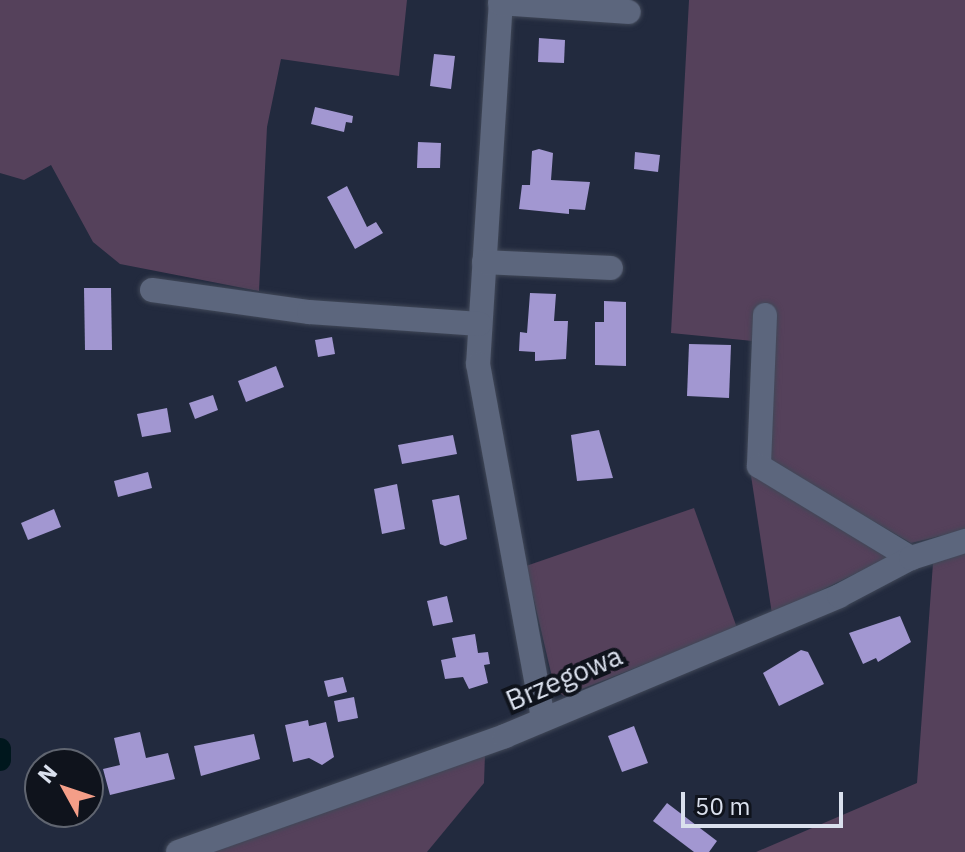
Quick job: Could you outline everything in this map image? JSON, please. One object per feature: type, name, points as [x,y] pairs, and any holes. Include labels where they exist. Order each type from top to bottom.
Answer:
[{"type":"street","points":[[543,719],[478,364],[500,1],[629,12]]},
{"type":"street","points":[[484,262],[611,268]]},
{"type":"street","points":[[152,290],[309,312],[480,324]]},
{"type":"street","points":[[765,315],[759,466],[911,558]]},
{"type":"street","name":"Brzegowa","points":[[178,852],[543,719],[839,596],[911,558],[965,541]]},
{"type":"shaded area","points":[[0,0],[407,0],[399,76],[281,59],[267,127],[259,291],[120,264],[93,242],[51,165],[24,180],[0,173]]},
{"type":"shaded area","points":[[689,0],[965,0],[965,530],[911,543],[769,461],[753,341],[671,333]]},
{"type":"shaded area","points":[[750,469],[888,558],[772,614]]},
{"type":"shaded area","points":[[694,508],[737,628],[564,696],[555,690],[526,566]]},
{"type":"shaded area","points":[[965,550],[965,852],[756,852],[917,783],[933,563]]},
{"type":"shaded area","points":[[485,754],[484,783],[427,852],[208,852]]},
{"type":"building","points":[[539,38],[565,40],[564,63],[538,62]]},
{"type":"building","points":[[434,54],[455,56],[451,89],[430,86]]},
{"type":"building","points":[[315,107],[353,116],[352,123],[346,122],[344,132],[311,124]]},
{"type":"building","points":[[418,142],[441,143],[440,168],[417,168]]},
{"type":"building","points":[[539,149],[553,153],[551,180],[590,182],[585,210],[569,209],[569,214],[519,209],[522,185],[530,185],[532,151]]},
{"type":"building","points":[[635,152],[660,155],[658,172],[634,169]]},
{"type":"building","points":[[347,186],[367,227],[376,222],[383,233],[355,249],[327,197]]},
{"type":"building","points":[[84,288],[111,288],[112,350],[85,350]]},
{"type":"building","points":[[530,293],[556,294],[554,321],[568,321],[566,359],[535,361],[535,352],[519,351],[520,332],[527,333]]},
{"type":"building","points":[[604,301],[626,302],[626,366],[595,365],[595,322],[604,322]]},
{"type":"building","points":[[332,337],[335,354],[318,357],[315,340]]},
{"type":"building","points":[[689,344],[731,345],[729,398],[687,396]]},
{"type":"building","points":[[276,366],[284,387],[246,402],[238,381]]},
{"type":"building","points":[[213,395],[218,410],[195,419],[189,403]]},
{"type":"building","points":[[167,408],[171,432],[142,437],[137,414]]},
{"type":"building","points":[[599,430],[613,478],[577,481],[571,435]]},
{"type":"building","points":[[453,435],[457,454],[402,464],[398,445]]},
{"type":"building","points":[[148,472],[152,488],[118,497],[114,481]]},
{"type":"building","points":[[397,484],[405,529],[382,534],[374,489]]},
{"type":"building","points":[[459,495],[467,539],[445,546],[440,544],[432,500]]},
{"type":"building","points":[[54,509],[61,527],[28,540],[21,523]]},
{"type":"building","points":[[447,596],[453,622],[433,626],[427,601]]},
{"type":"building","points":[[900,616],[911,642],[878,662],[876,658],[863,664],[849,633]]},
{"type":"building","points":[[475,634],[478,653],[488,652],[490,664],[484,665],[488,683],[469,689],[463,677],[445,679],[441,660],[456,657],[452,638]]},
{"type":"building","points":[[801,650],[808,652],[824,684],[779,706],[763,673]]},
{"type":"building","points":[[343,677],[347,692],[328,697],[324,681]]},
{"type":"building","points":[[354,697],[358,718],[338,722],[334,701]]},
{"type":"building","points":[[308,720],[309,726],[326,722],[334,757],[322,765],[309,758],[293,762],[285,725]]},
{"type":"building","points":[[634,726],[648,763],[622,772],[608,736]]},
{"type":"building","points":[[140,732],[146,758],[168,753],[175,779],[110,795],[104,769],[120,765],[114,738]]},
{"type":"building","points":[[254,734],[260,759],[201,776],[194,746]]},
{"type":"building","points":[[667,803],[717,841],[709,852],[694,852],[653,821]]},
{"type":"waterway","points":[[0,749],[0,760]]}]
